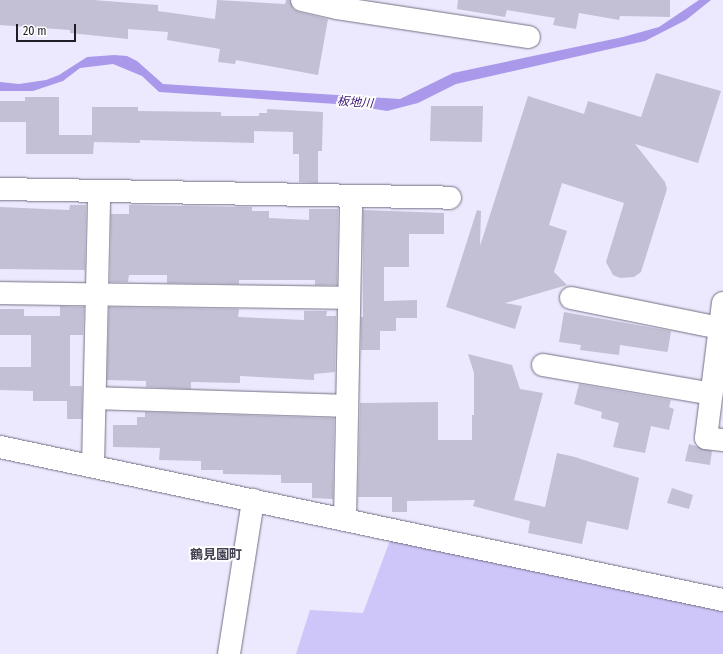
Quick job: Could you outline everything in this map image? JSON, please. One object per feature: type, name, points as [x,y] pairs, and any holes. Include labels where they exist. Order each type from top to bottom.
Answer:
[{"type":"street","points":[[302,0],[337,8],[529,37]]},
{"type":"street","points":[[0,189],[450,198]]},
{"type":"street","points":[[93,466],[99,192]]},
{"type":"street","points":[[345,520],[351,197]]},
{"type":"street","points":[[0,294],[349,298]]},
{"type":"street","points":[[570,298],[720,335]]},
{"type":"street","points":[[723,303],[706,438],[723,440]]},
{"type":"street","points":[[543,365],[712,394]]},
{"type":"street","points":[[95,398],[347,406]]},
{"type":"street","points":[[0,447],[723,600]]},
{"type":"street","points":[[229,654],[253,500]]},
{"type":"shaded area","points":[[392,535],[723,608],[723,654],[296,654],[310,610],[363,613]]},
{"type":"water","name":"板地川","points":[[699,0],[711,0],[686,20],[645,41],[456,84],[418,103],[387,111],[351,105],[159,92],[142,76],[113,64],[80,68],[63,81],[33,91],[0,91],[0,82],[19,84],[46,80],[59,75],[87,57],[114,55],[127,56],[137,61],[163,84],[400,99],[453,73],[623,37],[659,27]]},
{"type":"building","points":[[0,0],[93,0],[158,5],[158,11],[215,19],[217,0],[285,4],[286,0],[290,0],[293,9],[299,12],[328,19],[318,75],[236,60],[235,64],[218,62],[220,49],[167,40],[168,32],[128,29],[128,39],[70,33],[70,30],[0,25]]},
{"type":"building","points":[[458,0],[670,0],[670,17],[620,16],[619,20],[579,13],[576,29],[553,25],[555,18],[507,10],[505,17],[457,9]]},
{"type":"building","points":[[656,73],[721,91],[698,163],[635,144],[665,182],[667,189],[641,272],[634,277],[620,278],[613,275],[606,262],[624,203],[562,183],[549,225],[567,231],[554,272],[567,285],[505,303],[522,306],[515,329],[446,307],[477,210],[481,211],[480,246],[528,96],[584,114],[588,101],[641,117]]},
{"type":"building","points":[[25,97],[59,97],[59,135],[92,135],[92,107],[138,107],[138,111],[221,112],[221,116],[259,116],[259,113],[267,113],[267,109],[323,112],[322,151],[318,151],[318,183],[299,182],[299,154],[293,154],[293,132],[254,131],[254,143],[140,140],[140,143],[94,142],[93,154],[26,154],[26,122],[0,122],[0,101],[25,101]]},
{"type":"building","points":[[431,106],[483,106],[482,142],[430,141]]},
{"type":"building","points":[[70,205],[86,205],[85,270],[0,269],[0,207],[69,210]]},
{"type":"building","points":[[129,205],[252,207],[252,211],[269,211],[269,218],[309,220],[309,209],[338,209],[337,285],[315,285],[315,280],[239,280],[239,284],[167,283],[167,275],[129,275],[128,282],[110,282],[111,214],[129,214]]},
{"type":"building","points":[[363,210],[444,213],[444,234],[409,234],[409,267],[384,267],[384,301],[417,300],[417,318],[396,318],[396,331],[380,331],[380,350],[361,350],[361,317],[363,317]]},
{"type":"building","points":[[60,306],[84,307],[83,335],[70,335],[70,386],[82,386],[82,419],[67,419],[67,401],[33,401],[33,391],[0,390],[0,367],[31,367],[31,335],[0,335],[0,309],[24,309],[24,316],[60,316]]},
{"type":"building","points":[[109,307],[239,309],[238,317],[304,320],[304,311],[327,311],[326,316],[336,316],[335,372],[314,374],[314,380],[240,376],[240,383],[191,382],[191,389],[146,387],[146,381],[107,380]]},
{"type":"building","points":[[564,312],[671,331],[668,350],[667,352],[620,345],[619,355],[580,350],[581,345],[559,342]]},
{"type":"building","points":[[468,354],[512,365],[520,389],[543,393],[514,500],[545,507],[557,453],[575,457],[639,478],[628,530],[587,521],[582,544],[528,533],[530,521],[473,506],[475,500],[407,501],[407,512],[392,512],[392,497],[358,497],[360,403],[438,402],[438,440],[472,440],[472,415],[474,415],[474,373]]},
{"type":"building","points":[[579,384],[671,400],[669,407],[674,409],[669,430],[651,426],[645,453],[613,447],[619,423],[601,418],[602,412],[574,404]]},
{"type":"building","points":[[145,412],[334,418],[333,499],[312,498],[312,483],[281,483],[281,475],[223,474],[223,470],[201,470],[201,461],[159,460],[160,448],[113,447],[113,425],[137,425],[137,417],[145,417]]},
{"type":"building","points":[[689,444],[712,451],[710,465],[685,461]]},
{"type":"building","points":[[672,488],[693,495],[689,509],[667,503]]},
{"type":"district","name":"鶴見園町","points":[[216,555]]}]
